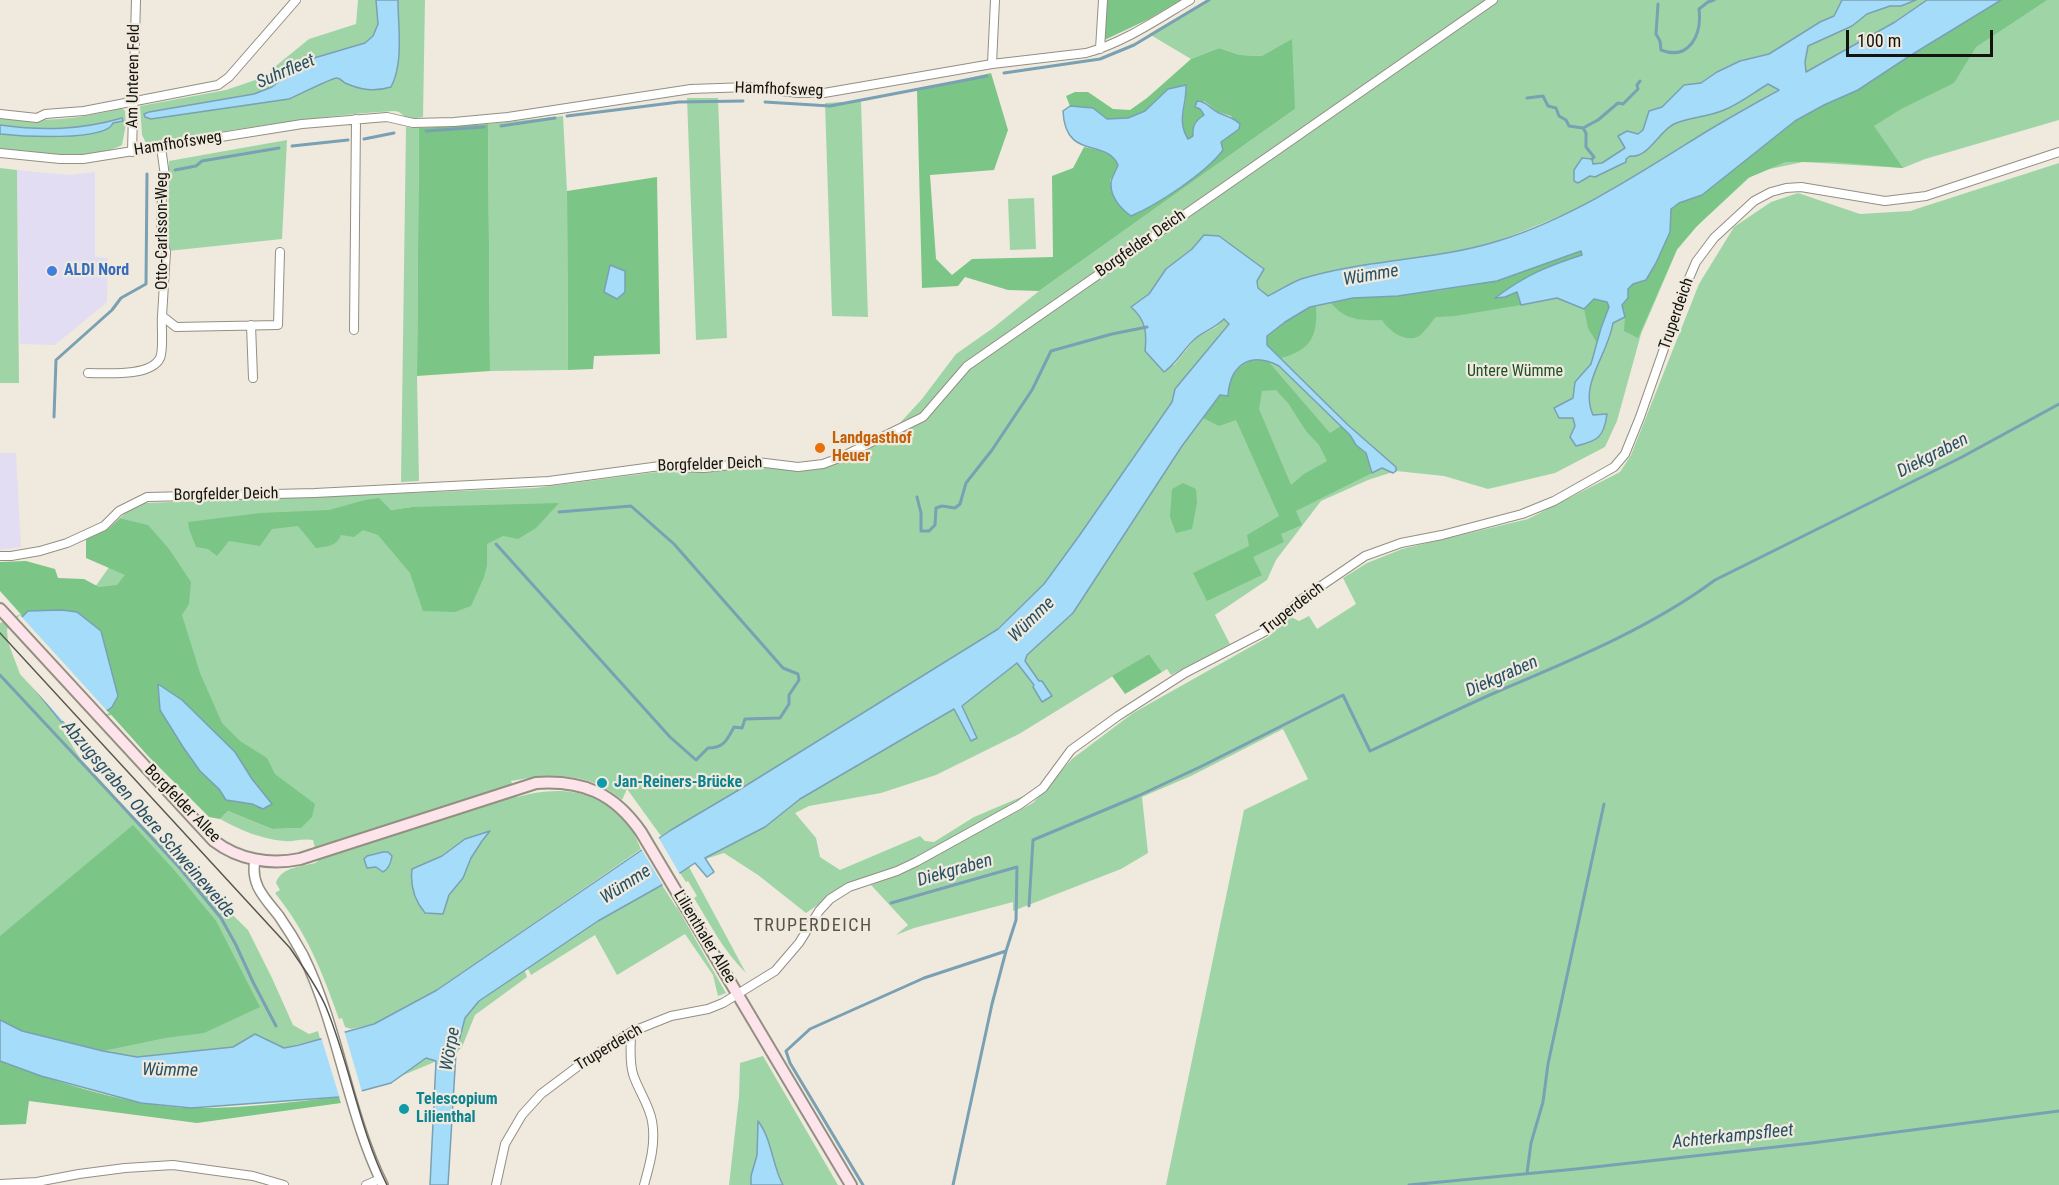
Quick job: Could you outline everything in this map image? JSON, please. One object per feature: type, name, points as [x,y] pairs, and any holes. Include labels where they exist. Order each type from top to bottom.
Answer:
[{"type":"main road","name":"Borgfelder Allee","points":[[2,611],[214,841],[237,854],[255,860]]},
{"type":"main road","name":"Lilienthaler Allee","points":[[255,860],[287,861],[316,855],[536,783],[568,782],[598,792],[616,803],[629,815],[641,832],[851,1185]]},
{"type":"street","name":"Am Unteren Feld","points":[[132,152],[136,0]]},
{"type":"street","points":[[0,114],[37,118],[45,114],[84,111],[218,85],[229,77],[296,0]]},
{"type":"street","points":[[993,64],[995,0]]},
{"type":"street","points":[[1100,49],[1103,0]]},
{"type":"street","name":"Hamfhofsweg","points":[[0,153],[83,159],[302,124],[387,117],[413,123],[454,122],[508,117],[691,89],[748,87],[798,93],[824,93],[993,64],[1086,53],[1100,49],[1190,0]]},
{"type":"street","name":"Borgfelder Deich","points":[[1471,14],[1479,0]]},
{"type":"street","name":"Borgfelder Deich","points":[[0,556],[33,553],[67,543],[104,526],[119,511],[147,497],[315,493],[549,481],[660,466],[704,468],[757,462],[798,467],[823,464],[923,417],[968,366],[1493,0]]},
{"type":"street","points":[[354,330],[356,120]]},
{"type":"street","name":"Otto-Carlsson-Weg","points":[[88,374],[129,373],[154,366],[161,357],[166,252],[161,233],[162,192],[165,176],[161,147]]},
{"type":"street","name":"Truperdeich","points":[[496,1185],[505,1144],[528,1108],[541,1094],[631,1032],[671,1016],[708,1009],[775,971],[799,943],[819,911],[830,899],[849,887],[916,862],[1018,805],[1042,788],[1071,750],[1109,722],[1185,673],[1266,632],[1302,599],[1365,556],[1401,543],[1452,533],[1531,511],[1554,501],[1614,467],[1624,454],[1640,417],[1696,262],[1714,238],[1754,201],[1771,192],[1786,188],[1809,189],[1885,201],[1926,196],[2059,152]]},
{"type":"street","points":[[162,316],[176,327],[278,325],[280,252]]},
{"type":"street","points":[[251,325],[252,378]]},
{"type":"street","points":[[255,860],[254,874],[258,889],[300,950],[318,990],[366,1143],[381,1182],[366,1185]]},
{"type":"street","points":[[631,1032],[630,1060],[633,1075],[648,1106],[652,1121],[653,1148],[644,1185]]},
{"type":"street","points":[[0,1184],[37,1182],[126,1168],[174,1165],[253,1176],[284,1185]]},
{"type":"shaded area","points":[[17,170],[68,175],[95,172],[95,257],[108,258],[107,302],[55,345],[20,344]]},
{"type":"shaded area","points":[[0,453],[16,453],[21,547],[0,550]]},
{"type":"green space","points":[[358,0],[425,0],[423,117],[408,119],[394,111],[331,116],[146,143],[142,135],[140,106],[226,90],[261,78],[309,39],[356,24]]},
{"type":"green space","points":[[1099,0],[1181,0],[1149,19],[1098,43]]},
{"type":"green space","points":[[1207,0],[1927,0],[1895,22],[1730,117],[1644,172],[1570,212],[1499,241],[1443,255],[1348,268],[1299,280],[1268,296],[1258,288],[1257,280],[1264,269],[1219,236],[1204,235],[1192,249],[1166,269],[1149,294],[1140,315],[1147,333],[1145,351],[1174,365],[1196,338],[1216,327],[1224,319],[1229,323],[1175,389],[1172,402],[1044,584],[997,629],[661,836],[627,789],[622,800],[583,779],[555,776],[511,781],[517,797],[549,791],[565,791],[594,798],[620,816],[632,831],[641,849],[437,990],[374,1024],[351,1029],[345,1027],[342,1018],[339,1019],[320,969],[305,938],[275,893],[280,890],[276,883],[282,874],[292,868],[318,861],[313,840],[275,840],[243,830],[220,819],[228,811],[272,829],[301,828],[121,713],[60,726],[80,758],[133,816],[248,930],[293,1025],[309,1034],[318,1031],[320,1039],[283,1048],[255,1034],[233,1047],[137,1057],[22,1031],[0,1020],[0,623],[28,611],[90,594],[117,556],[147,525],[120,518],[127,511],[145,503],[535,488],[672,470],[713,471],[765,466],[792,470],[823,467],[886,438],[922,399],[956,354],[1039,291],[1295,109],[1262,56],[1240,55],[1219,48],[1191,59],[1149,34]],"holes":[[[412,507],[373,521],[307,512],[391,510]]]},
{"type":"green space","name":"Untere Wümme","points":[[1965,0],[2059,0],[2059,120],[1925,159],[1903,168],[1803,162],[1770,169],[1750,177],[1697,226],[1677,250],[1641,334],[1617,421],[1605,447],[1555,473],[1488,489],[1444,476],[1396,471],[1368,480],[1321,501],[1276,560],[1267,580],[1215,615],[1230,644],[1171,675],[1167,669],[1162,672],[1149,654],[1019,734],[936,775],[881,793],[809,806],[795,813],[816,838],[820,857],[840,870],[920,836],[925,841],[934,842],[974,817],[1028,794],[1016,802],[921,856],[850,883],[806,913],[758,875],[724,853],[696,862],[689,867],[746,973],[718,937],[694,898],[697,896],[688,881],[686,882],[680,873],[662,885],[726,993],[718,996],[713,975],[685,934],[617,975],[595,935],[531,975],[528,969],[525,971],[527,977],[475,1015],[462,1047],[456,1053],[382,1084],[428,1017],[1013,637],[1275,305],[1476,271]]},
{"type":"green space","points":[[2001,0],[2047,0],[1976,47],[1954,83],[1901,109],[1874,126],[1903,168],[1834,162],[1785,162],[1748,178],[1697,226],[1677,249],[1638,338],[1624,331],[1625,317],[1622,305],[1628,298],[1628,289],[1633,284],[1646,280],[1670,232],[1671,209],[1679,203],[1702,195],[1795,121]]},
{"type":"green space","points":[[1292,39],[1295,109],[1039,291],[1008,290],[965,277],[958,286],[922,288],[917,90],[991,73],[1008,130],[994,170],[930,175],[936,259],[952,275],[972,259],[1053,257],[1052,176],[1073,168],[1084,147],[1104,152],[1115,160],[1118,165],[1110,181],[1131,216],[1193,178],[1223,150],[1220,142],[1239,129],[1231,116],[1218,112],[1204,101],[1200,109],[1204,115],[1193,136],[1188,140],[1183,126],[1186,85],[1168,89],[1145,111],[1128,118],[1107,119],[1093,108],[1070,106],[1066,96],[1075,92],[1088,92],[1113,109],[1130,110],[1191,59],[1219,48],[1240,55],[1262,56]]},
{"type":"green space","points":[[687,98],[718,98],[727,338],[696,340]]},
{"type":"green space","points":[[861,101],[868,317],[832,316],[825,103]]},
{"type":"green space","points":[[122,108],[125,111],[126,124],[122,145],[109,150],[62,155],[0,149],[0,117],[32,120],[62,119]]},
{"type":"green space","points":[[563,116],[567,191],[568,370],[490,371],[488,124]]},
{"type":"green space","points":[[488,124],[490,371],[417,376],[419,128]]},
{"type":"green space","points":[[406,127],[419,128],[417,376],[419,481],[401,482]]},
{"type":"green space","points":[[287,140],[282,239],[168,251],[169,161]]},
{"type":"green space","points":[[2059,163],[2059,1185],[1166,1185],[1244,810],[1308,779],[1283,729],[1191,776],[1142,797],[1148,853],[1121,869],[1013,911],[1013,902],[914,928],[896,935],[908,925],[871,885],[942,852],[1033,803],[1072,759],[1133,713],[1268,637],[1291,617],[1299,621],[1309,616],[1317,629],[1356,604],[1343,578],[1367,563],[1402,549],[1528,519],[1620,472],[1631,455],[1699,284],[1734,227],[1771,202],[1798,193],[1860,214],[1910,211]]},
{"type":"green space","points":[[0,168],[17,170],[19,383],[0,383]]},
{"type":"green space","points":[[657,177],[660,354],[594,356],[593,369],[568,370],[567,191]]},
{"type":"green space","points":[[1034,198],[1036,249],[1010,250],[1008,199]]},
{"type":"green space","points":[[1581,251],[1582,255],[1537,272],[1496,297],[1505,297],[1517,292],[1521,305],[1436,317],[1419,336],[1414,338],[1398,335],[1382,320],[1360,320],[1347,316],[1331,303],[1354,298],[1438,291],[1497,281]]},
{"type":"green space","points":[[1595,299],[1607,302],[1609,307],[1597,343],[1588,328],[1584,309]]},
{"type":"green space","points":[[1316,306],[1314,334],[1306,346],[1281,358],[1267,345],[1267,336],[1296,314]]},
{"type":"green space","points":[[1255,358],[1267,360],[1330,433],[1341,426],[1352,437],[1369,459],[1372,473],[1296,511],[1302,525],[1281,534],[1284,542],[1253,557],[1262,575],[1207,601],[1193,573],[1249,546],[1247,535],[1279,516],[1236,420],[1219,426],[1203,418],[1239,368]],"holes":[[[1276,390],[1288,403],[1306,431],[1319,445],[1327,461],[1304,474],[1291,485],[1259,409],[1262,391]]]},
{"type":"green space","points":[[1183,483],[1196,489],[1197,503],[1192,529],[1176,533],[1170,517],[1172,489]]},
{"type":"green space","points":[[379,498],[391,510],[412,507],[559,503],[536,528],[518,539],[503,536],[487,544],[487,565],[484,577],[471,606],[455,612],[423,611],[410,573],[378,535],[363,530],[354,537],[341,535],[334,544],[316,548],[298,526],[272,529],[260,546],[229,541],[217,556],[208,549],[196,547],[189,529],[188,522],[260,513],[329,510]]},
{"type":"green space","points":[[120,518],[148,525],[169,549],[191,582],[189,604],[182,615],[200,673],[222,723],[240,741],[267,758],[275,774],[315,804],[312,817],[301,828],[272,829],[228,811],[220,819],[209,817],[149,757],[0,591],[0,562],[26,561],[55,569],[58,578],[84,579],[99,587],[117,585],[125,575],[86,558],[86,538],[108,529]]},
{"type":"green space","points":[[1149,654],[1162,672],[1125,694],[1112,676]]},
{"type":"green space","points":[[133,825],[216,921],[260,1007],[204,1033],[165,1038],[103,1051],[22,1031],[0,1020],[0,936]]},
{"type":"green space","points":[[763,1056],[838,1185],[729,1185],[739,1097],[740,1063]]},
{"type":"green space","points":[[0,1061],[95,1092],[169,1107],[266,1105],[339,1097],[341,1103],[197,1123],[29,1101],[26,1124],[0,1125]]},
{"type":"water","points":[[376,0],[398,0],[399,56],[391,87],[362,89],[337,78],[289,99],[151,119],[145,117],[144,114],[149,112],[254,94],[272,87],[300,64],[365,43],[373,36],[378,24]]},
{"type":"water","points":[[1842,0],[1916,0],[1867,14],[1852,26],[1808,46],[1806,72],[1895,22],[1927,0],[2001,0],[1858,90],[1795,121],[1702,195],[1679,203],[1671,209],[1670,232],[1656,263],[1646,280],[1633,284],[1628,289],[1628,298],[1622,305],[1625,317],[1613,323],[1592,381],[1590,403],[1593,415],[1607,414],[1599,437],[1576,446],[1570,437],[1575,426],[1573,418],[1559,418],[1554,408],[1573,398],[1575,382],[1591,364],[1609,307],[1607,302],[1594,299],[1584,309],[1557,298],[1521,305],[1517,292],[1495,298],[1536,272],[1582,255],[1581,251],[1497,281],[1398,296],[1353,298],[1310,307],[1285,322],[1267,336],[1267,345],[1348,425],[1396,467],[1396,471],[1393,473],[1382,468],[1372,473],[1366,453],[1279,366],[1259,360],[1243,364],[1233,376],[1228,396],[1220,395],[1182,446],[1073,613],[1027,655],[1025,661],[1052,696],[1042,702],[1034,685],[1017,663],[962,706],[977,738],[971,741],[954,709],[800,799],[765,827],[705,858],[714,872],[707,877],[695,863],[662,885],[598,921],[479,1001],[465,1018],[456,1053],[448,1185],[430,1185],[436,1061],[426,1058],[391,1083],[339,1097],[191,1108],[141,1103],[41,1076],[0,1061],[0,1020],[22,1031],[137,1057],[233,1047],[255,1034],[284,1048],[374,1024],[437,990],[671,830],[998,629],[1044,584],[1172,402],[1175,389],[1229,324],[1224,319],[1196,338],[1164,372],[1145,351],[1146,338],[1143,322],[1131,307],[1149,294],[1166,269],[1192,249],[1204,235],[1219,236],[1264,269],[1257,281],[1258,288],[1268,296],[1301,279],[1325,272],[1474,248],[1524,232],[1600,196],[1779,90],[1768,84],[1724,110],[1674,124],[1642,153],[1630,156],[1626,162],[1595,177],[1590,176],[1578,183],[1574,181],[1574,170],[1582,158],[1592,159],[1593,164],[1602,163],[1625,148],[1618,136],[1627,131],[1638,134],[1643,130],[1649,111],[1662,107],[1684,85],[1701,83],[1740,61],[1769,54],[1820,22],[1834,16]]},
{"type":"water","points":[[1186,85],[1182,119],[1188,139],[1193,136],[1196,122],[1204,115],[1200,109],[1195,107],[1197,101],[1235,120],[1240,124],[1239,129],[1221,142],[1223,150],[1193,178],[1131,216],[1120,206],[1112,193],[1111,181],[1118,165],[1113,157],[1078,143],[1071,137],[1065,127],[1063,111],[1070,106],[1093,108],[1107,119],[1128,118],[1145,111],[1168,89]]},
{"type":"water","points":[[122,118],[123,121],[113,123],[107,129],[95,133],[61,136],[0,134],[0,125],[61,128],[91,125]]},
{"type":"water","points":[[610,265],[625,271],[625,292],[617,299],[604,292]]},
{"type":"water","points":[[28,611],[77,612],[101,631],[118,696],[108,710],[86,719],[61,722],[22,673],[10,629]]},
{"type":"water","points":[[158,684],[182,700],[235,752],[252,779],[272,804],[263,809],[252,804],[226,800],[219,789],[200,771],[160,710]]},
{"type":"water","points":[[490,831],[471,858],[463,878],[449,895],[443,914],[425,913],[414,892],[412,869],[442,856],[465,839]]},
{"type":"water","points":[[388,852],[392,856],[387,869],[383,872],[376,867],[367,868],[364,859],[367,856]]},
{"type":"water","points":[[758,1121],[763,1128],[783,1185],[751,1185],[757,1155]]},
{"type":"pier","points":[[20,615],[109,713],[92,720],[66,724],[20,674],[8,642],[7,629]]},
{"type":"pier","points":[[657,835],[681,876],[664,887],[640,847]]},
{"type":"pier","points":[[344,1030],[362,1092],[340,1099],[321,1037]]},
{"type":"waterway","points":[[1004,73],[1100,59],[1134,45],[1209,0]]},
{"type":"waterway","points":[[1658,4],[1656,34],[1661,50],[1680,52],[1687,48],[1696,36],[1699,9],[1714,0]]},
{"type":"waterway","points":[[765,102],[830,106],[987,76]]},
{"type":"waterway","points":[[1583,128],[1598,120],[1618,103],[1623,104],[1638,89],[1637,85],[1640,81]]},
{"type":"waterway","points":[[1527,98],[1543,96],[1548,106],[1556,108],[1559,116],[1566,120],[1569,126],[1583,128],[1586,133],[1586,147],[1594,157],[1592,159]]},
{"type":"waterway","points":[[567,116],[679,102],[743,101]]},
{"type":"waterway","points":[[501,126],[555,118]]},
{"type":"waterway","points":[[426,131],[484,127]]},
{"type":"waterway","points":[[364,139],[394,133]]},
{"type":"waterway","points":[[292,146],[348,140]]},
{"type":"waterway","points":[[175,170],[196,166],[202,161],[279,148]]},
{"type":"waterway","points":[[54,417],[56,360],[112,310],[121,298],[146,284],[147,174]]},
{"type":"waterway","points":[[917,497],[921,513],[921,531],[929,531],[935,525],[936,508],[942,506],[955,508],[960,504],[966,483],[992,450],[1032,390],[1051,351],[1147,327]]},
{"type":"waterway","name":"Diekgraben","points":[[1029,906],[1033,840],[1138,796],[1343,695],[1370,751],[1473,702],[1615,640],[1666,612],[1715,580],[1962,457],[2059,404]]},
{"type":"waterway","points":[[496,544],[670,737],[696,760],[708,748],[718,747],[724,742],[734,727],[742,728],[745,719],[780,718],[789,704],[789,695],[799,680],[798,674],[783,668],[674,544],[631,506],[559,512]]},
{"type":"waterway","name":"Abzugsgraben Obere Schweineweide","points":[[0,675],[179,867],[221,918],[276,1026]]},
{"type":"waterway","points":[[1527,1173],[1531,1143],[1543,1102],[1548,1064],[1604,804]]},
{"type":"waterway","points":[[863,1185],[790,1063],[786,1051],[810,1029],[924,978],[1006,951],[1016,920],[1017,867],[891,903]]},
{"type":"waterway","points":[[953,1185],[992,1004],[1006,951]]},
{"type":"waterway","name":"Achterkampsfleet","points":[[1409,1185],[1812,1143],[2059,1111]]},
{"type":"tram line","points":[[0,633],[290,948],[326,1007],[369,1141],[387,1185]]},
{"type":"place","name":"ALDI Nord","points":[[52,271]]},
{"type":"place","name":"Landgasthof Heuer","points":[[820,448]]},
{"type":"place","name":"Jan-Reiners-Brücke","points":[[602,783]]},
{"type":"place","name":"Telescopium Lilienthal","points":[[404,1109]]},
{"type":"district","name":"TRUPERDEICH","points":[[813,926]]},
{"type":"water label","name":"Suhrfleet","points":[[286,72]]},
{"type":"water label","name":"Wümme","points":[[1371,276]]},
{"type":"water label","name":"Wümme","points":[[1032,620]]},
{"type":"water label","name":"Wümme","points":[[626,885]]},
{"type":"water label","name":"Wörpe","points":[[451,1049]]},
{"type":"water label","name":"Wümme","points":[[170,1071]]}]
